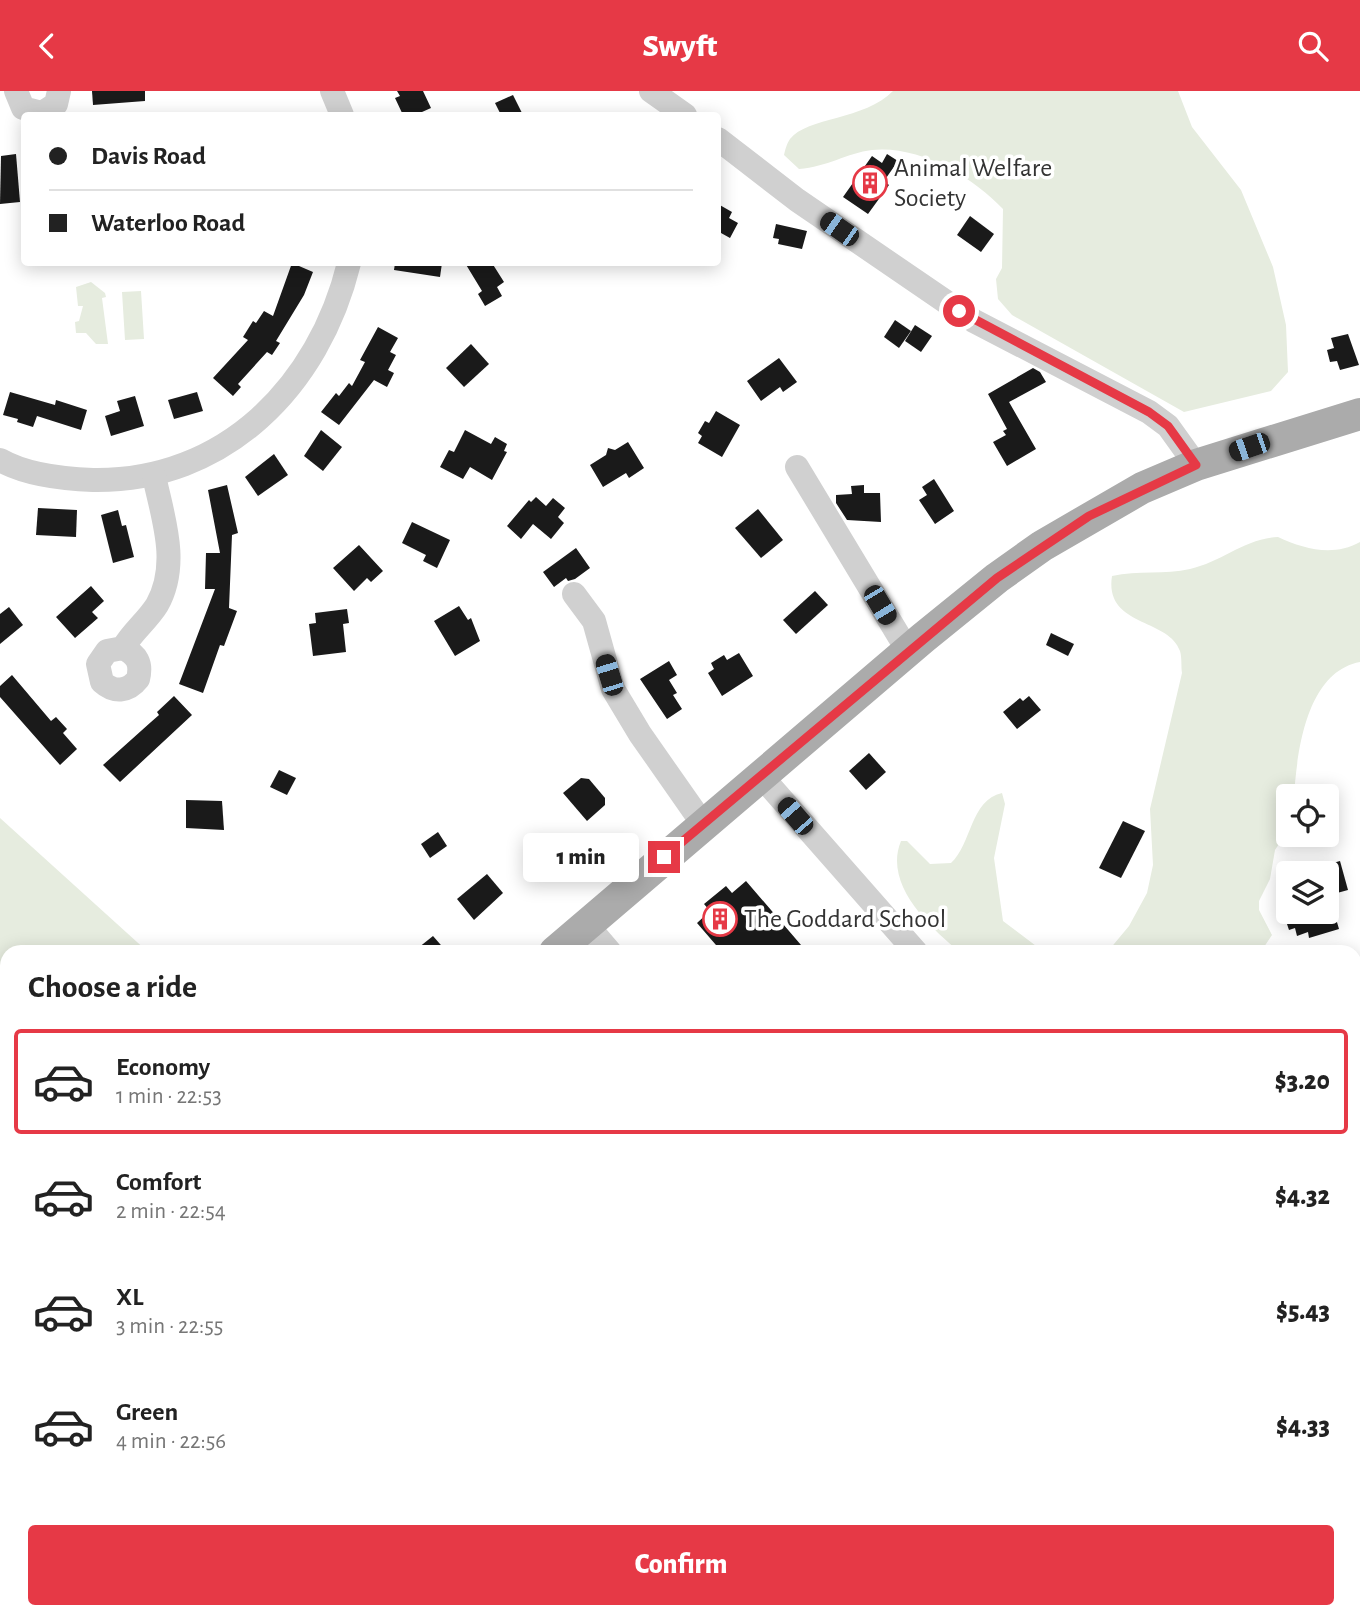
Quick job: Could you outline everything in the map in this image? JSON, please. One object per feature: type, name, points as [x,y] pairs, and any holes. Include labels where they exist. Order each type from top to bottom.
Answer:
[{"type":"main road","points":[[563,945],[908,651],[997,578],[1042,546],[1089,516],[1196,465],[1360,414]]},
{"type":"street","points":[[16,91],[23,108],[38,112]]},
{"type":"street","points":[[44,112],[56,104],[59,91]]},
{"type":"street","points":[[332,91],[341,112]]},
{"type":"street","points":[[651,91],[681,112]]},
{"type":"street","points":[[721,141],[797,200],[964,314],[1149,412],[1168,426],[1196,465]]},
{"type":"street","points":[[0,460],[10,466],[75,480],[154,476],[213,451],[245,431],[272,408],[314,353],[340,293],[348,266]]},
{"type":"street","points":[[797,467],[908,651]]},
{"type":"street","points":[[123,648],[156,605],[167,577],[169,548],[154,476]]},
{"type":"street","points":[[574,594],[594,621],[613,689],[640,734],[703,824]]},
{"type":"street","points":[[762,777],[910,945]]},
{"type":"street","points":[[587,925],[604,945]]},
{"type":"shaded area","points":[[893,91],[1178,91],[1192,127],[1241,190],[1273,267],[1286,325],[1288,372],[1271,391],[1184,412],[1012,315],[998,299],[996,279],[1002,268],[1003,209],[961,175],[926,158],[890,150],[872,150],[819,166],[799,169],[784,155],[789,141],[798,132],[867,108]]},
{"type":"shaded area","points":[[91,282],[105,293],[106,297],[102,298],[108,344],[96,344],[86,333],[76,333],[75,322],[79,321],[83,306],[78,306],[76,287]]},
{"type":"shaded area","points":[[141,291],[144,339],[125,340],[122,292]]},
{"type":"shaded area","points":[[1278,537],[1298,545],[1329,550],[1350,547],[1360,542],[1360,662],[1342,669],[1327,681],[1316,697],[1308,717],[1298,758],[1295,784],[1276,784],[1277,847],[1270,879],[1259,901],[1259,910],[1272,935],[1265,945],[1113,945],[1129,926],[1147,893],[1153,865],[1150,809],[1182,673],[1180,651],[1174,640],[1118,605],[1112,593],[1112,576],[1190,569],[1254,542]]},
{"type":"shaded area","points":[[1002,793],[1005,804],[994,858],[1003,921],[1035,945],[952,945],[912,904],[898,873],[897,857],[901,841],[907,841],[930,864],[951,863],[958,855],[977,813],[991,797]]},
{"type":"shaded area","points":[[0,818],[140,945],[0,945]]},
{"type":"building","points":[[92,91],[145,91],[145,101],[93,105]]},
{"type":"building","points":[[397,91],[423,91],[431,108],[422,112],[402,112],[395,98],[400,96]]},
{"type":"building","points":[[513,95],[522,112],[500,112],[495,103]]},
{"type":"building","points":[[16,154],[20,202],[0,204],[1,156]]},
{"type":"building","name":"Animal Welfare Society","points":[[887,154],[898,161],[884,181],[889,185],[868,214],[843,197],[872,156],[882,163]]},
{"type":"building","points":[[721,206],[732,212],[729,218],[738,223],[730,238],[721,233]]},
{"type":"building","points":[[970,216],[994,234],[981,252],[957,235]]},
{"type":"building","points":[[776,224],[807,231],[802,249],[778,244],[779,239],[773,238]]},
{"type":"building","points":[[291,266],[299,266],[313,272],[304,295],[276,341],[280,343],[272,355],[267,352],[238,384],[241,387],[233,396],[213,378],[248,340],[243,337],[253,321],[256,323],[264,311],[273,316]]},
{"type":"building","points":[[395,266],[442,266],[440,277],[394,270]]},
{"type":"building","points":[[467,266],[494,266],[504,282],[497,287],[502,296],[485,306],[478,294],[482,291]]},
{"type":"building","points":[[895,320],[911,331],[899,348],[884,337]]},
{"type":"building","points":[[915,325],[932,336],[921,352],[905,341]]},
{"type":"building","points":[[378,327],[398,338],[390,352],[396,355],[388,370],[394,373],[387,387],[374,380],[339,425],[321,412],[336,393],[339,396],[349,383],[352,386],[365,362],[360,360]]},
{"type":"building","points":[[1348,334],[1359,365],[1340,370],[1337,361],[1330,362],[1327,350],[1334,348],[1331,338]]},
{"type":"building","points":[[471,344],[489,364],[464,387],[446,368]]},
{"type":"building","points":[[779,358],[797,382],[783,392],[780,387],[761,401],[747,381]]},
{"type":"building","points":[[1033,368],[1040,372],[1046,382],[1009,402],[1036,449],[1007,466],[993,442],[1006,435],[1003,431],[1007,429],[988,394]]},
{"type":"building","points":[[10,392],[55,405],[56,400],[87,410],[81,430],[37,416],[33,427],[3,415]]},
{"type":"building","points":[[197,392],[203,411],[174,419],[168,400]]},
{"type":"building","points":[[135,396],[144,426],[111,436],[105,416],[120,411],[117,401]]},
{"type":"building","points":[[716,411],[740,425],[722,457],[698,443],[702,436],[698,433],[705,421],[709,423]]},
{"type":"building","points":[[321,430],[342,447],[323,471],[304,456]]},
{"type":"building","points":[[465,430],[491,444],[495,437],[507,444],[504,451],[507,452],[492,480],[470,467],[463,479],[440,467],[449,450],[454,452]]},
{"type":"building","points":[[628,442],[644,468],[629,478],[626,473],[603,487],[590,465],[606,455],[608,448],[615,450]]},
{"type":"building","points":[[274,454],[288,475],[258,496],[245,477]]},
{"type":"building","points":[[934,479],[954,511],[935,524],[919,500],[927,495],[922,487]]},
{"type":"building","points":[[227,485],[238,533],[232,535],[229,608],[237,611],[224,646],[220,645],[203,693],[179,684],[215,589],[205,589],[206,553],[220,553],[208,490]]},
{"type":"building","points":[[864,485],[864,493],[880,493],[881,522],[847,520],[836,503],[836,495],[852,494],[851,486]]},
{"type":"building","points":[[536,497],[546,506],[553,498],[565,508],[558,517],[564,523],[551,539],[533,524],[521,539],[507,526],[529,500],[531,502]]},
{"type":"building","points":[[38,508],[77,510],[76,537],[36,535]]},
{"type":"building","points":[[758,509],[783,540],[761,558],[735,528]]},
{"type":"building","points":[[118,510],[122,526],[126,525],[134,557],[113,563],[101,515]]},
{"type":"building","points":[[412,522],[450,540],[437,568],[423,561],[426,555],[402,543]]},
{"type":"building","points":[[359,545],[383,571],[371,582],[367,578],[354,591],[333,568]]},
{"type":"building","points":[[576,548],[590,568],[575,579],[568,581],[566,578],[554,587],[543,572]]},
{"type":"building","points":[[91,586],[104,601],[92,612],[98,618],[75,638],[56,617]]},
{"type":"building","points":[[815,591],[828,605],[796,634],[783,620]]},
{"type":"building","points":[[459,606],[468,620],[471,618],[480,641],[455,656],[434,621]]},
{"type":"building","points":[[9,607],[23,625],[0,644],[0,614]]},
{"type":"building","points":[[347,609],[349,623],[343,624],[346,652],[313,656],[309,624],[316,623],[315,613]]},
{"type":"building","points":[[1051,633],[1074,644],[1068,656],[1046,645]]},
{"type":"building","points":[[739,653],[753,676],[722,696],[708,673],[714,669],[711,663],[724,655],[727,660]]},
{"type":"building","points":[[669,661],[677,675],[669,680],[677,693],[673,695],[682,709],[667,719],[640,679]]},
{"type":"building","points":[[12,675],[51,721],[56,717],[67,729],[63,733],[77,749],[60,765],[0,697],[0,686]]},
{"type":"building","points":[[174,696],[192,715],[120,782],[103,765],[159,715],[157,712]]},
{"type":"building","points":[[1029,696],[1041,710],[1017,729],[1003,712],[1020,698],[1023,701]]},
{"type":"building","points":[[869,753],[886,772],[866,790],[849,771]]},
{"type":"building","points":[[279,770],[296,778],[287,795],[270,787]]},
{"type":"building","points":[[581,778],[589,779],[605,798],[605,805],[587,821],[563,793]]},
{"type":"building","points":[[186,800],[222,801],[224,830],[186,828]]},
{"type":"building","points":[[1123,821],[1145,831],[1121,878],[1099,868]]},
{"type":"building","points":[[438,832],[447,846],[430,858],[421,844]]},
{"type":"building","points":[[1339,861],[1348,890],[1339,892]]},
{"type":"building","points":[[487,874],[503,893],[474,920],[457,899]]},
{"type":"building","name":"The Goddard School","points":[[746,881],[801,945],[716,945],[697,923],[710,911],[704,904],[726,886],[732,893]]},
{"type":"building","points":[[1287,924],[1338,924],[1339,929],[1309,938],[1308,932],[1297,936],[1295,928],[1289,930]]},
{"type":"building","points":[[433,936],[441,945],[422,945]]},
{"type":"place","name":"Animal Welfare Society","points":[[870,183]]},
{"type":"place","name":"The Goddard School","points":[[720,919]]},
{"type":"route","points":[[664,857],[812,736],[908,651],[997,578],[1089,516],[1142,488],[1196,465],[1168,426],[1149,412],[959,311]]}]
